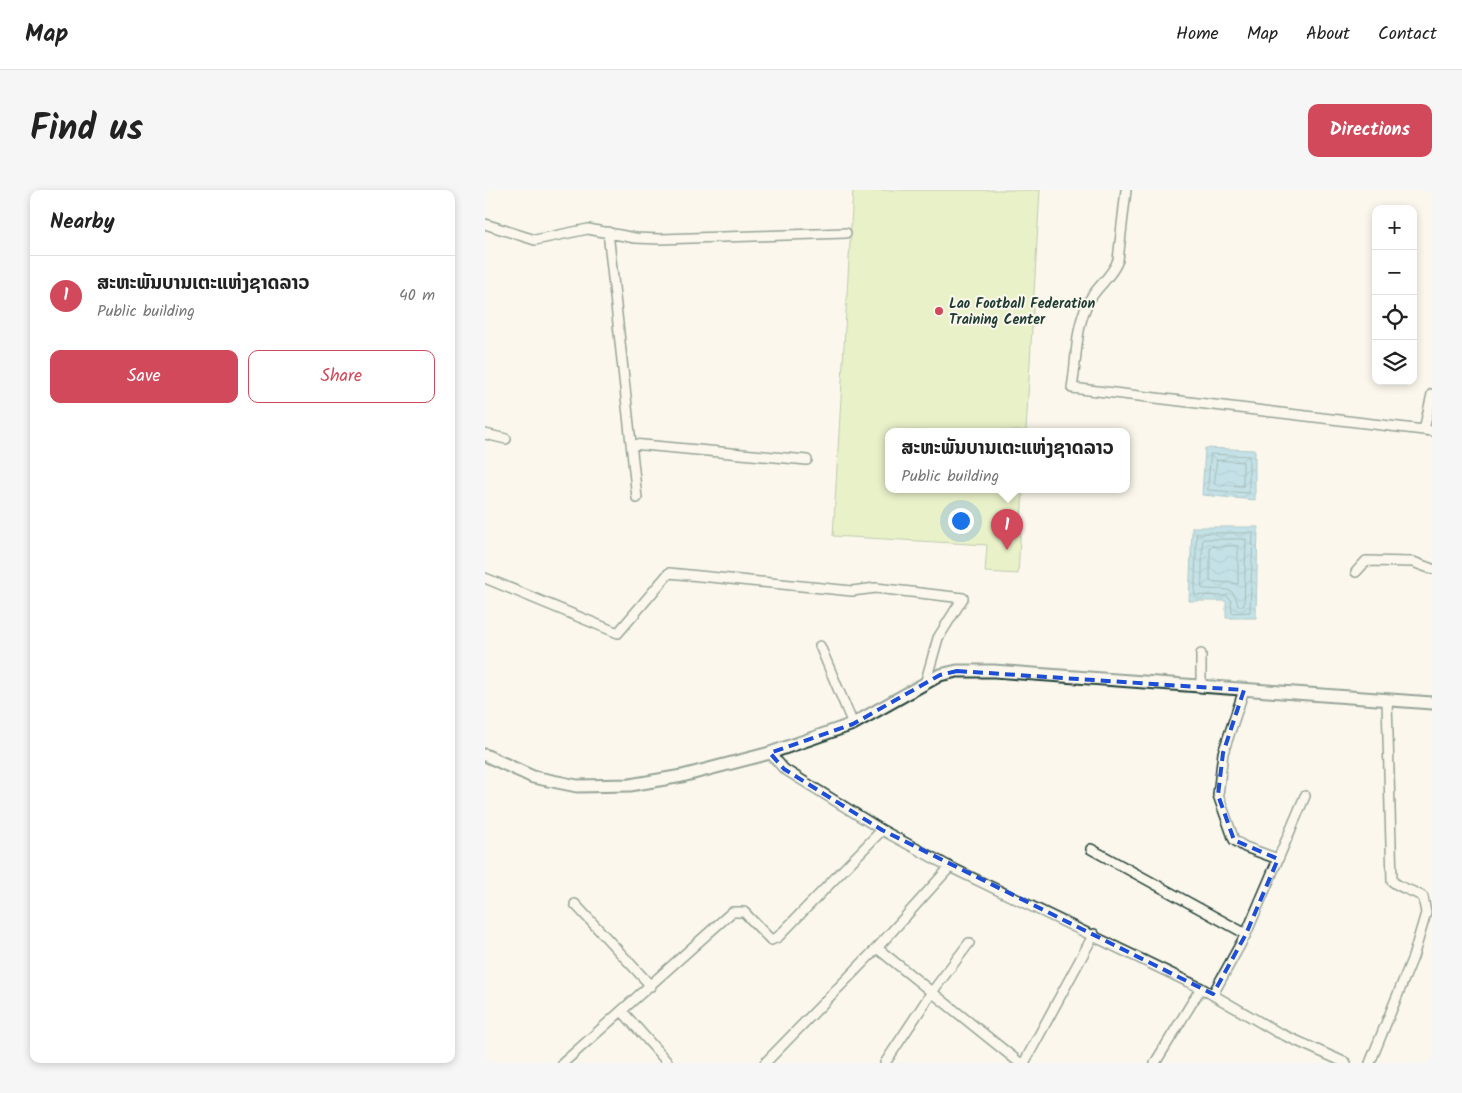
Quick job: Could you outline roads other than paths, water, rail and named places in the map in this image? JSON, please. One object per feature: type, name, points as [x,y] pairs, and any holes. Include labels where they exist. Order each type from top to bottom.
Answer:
[{"type":"street","points":[[1126,190],[1118,260],[1115,269],[1090,298],[1084,311],[1072,388],[1428,431],[1432,394]]},
{"type":"street","points":[[485,224],[535,240],[588,229],[635,238],[660,239],[846,233]]},
{"type":"street","points":[[608,232],[637,498]]},
{"type":"street","points":[[485,434],[506,439]]},
{"type":"street","points":[[632,444],[807,460]]},
{"type":"street","points":[[1356,572],[1366,561],[1413,562],[1432,569]]},
{"type":"street","points":[[485,578],[618,633],[669,573],[852,591],[876,588],[963,598],[938,638],[925,684]]},
{"type":"street","points":[[820,646],[853,724]]},
{"type":"street","points":[[1201,654],[1201,687]]},
{"type":"street","points":[[485,755],[533,777],[577,786],[630,785],[673,778],[770,753],[853,724],[940,675],[957,672],[994,671],[1432,703]]},
{"type":"street","points":[[1244,690],[1223,753],[1218,795],[1233,840],[1245,847],[1278,859]]},
{"type":"street","points":[[1370,1063],[1413,957],[1426,913],[1423,897],[1414,891],[1398,886],[1392,881],[1387,700]]},
{"type":"street","points":[[770,753],[784,769],[882,830],[950,866],[1094,934],[1213,994],[1277,1032],[1346,1063]]},
{"type":"street","points":[[1213,994],[1246,934],[1305,796]]},
{"type":"street","points":[[563,1063],[732,912],[744,912],[771,940],[778,937],[882,830]]},
{"type":"street","points":[[1091,849],[1246,934]]},
{"type":"street","points":[[765,1063],[877,948],[950,866]]},
{"type":"street","points":[[575,904],[651,986]]},
{"type":"street","points":[[1024,1063],[1094,934]]},
{"type":"street","points":[[885,1063],[932,992],[969,943]]},
{"type":"street","points":[[877,948],[1020,1063]]},
{"type":"street","points":[[1155,1063],[1201,988]]},
{"type":"street","points":[[622,1011],[668,1063]]},
{"type":"water","points":[[1205,448],[1255,450],[1255,500],[1202,495]]},
{"type":"water","points":[[1192,527],[1258,527],[1256,618],[1226,618],[1226,601],[1189,601]]},
{"type":"place","name":"Lao Football Federation Training Center","points":[[939,311]]},
{"type":"place","name":"ສະຫະພັນບານເຕະແຫ່ງຊາດລາວ","points":[[1007,550]]}]
